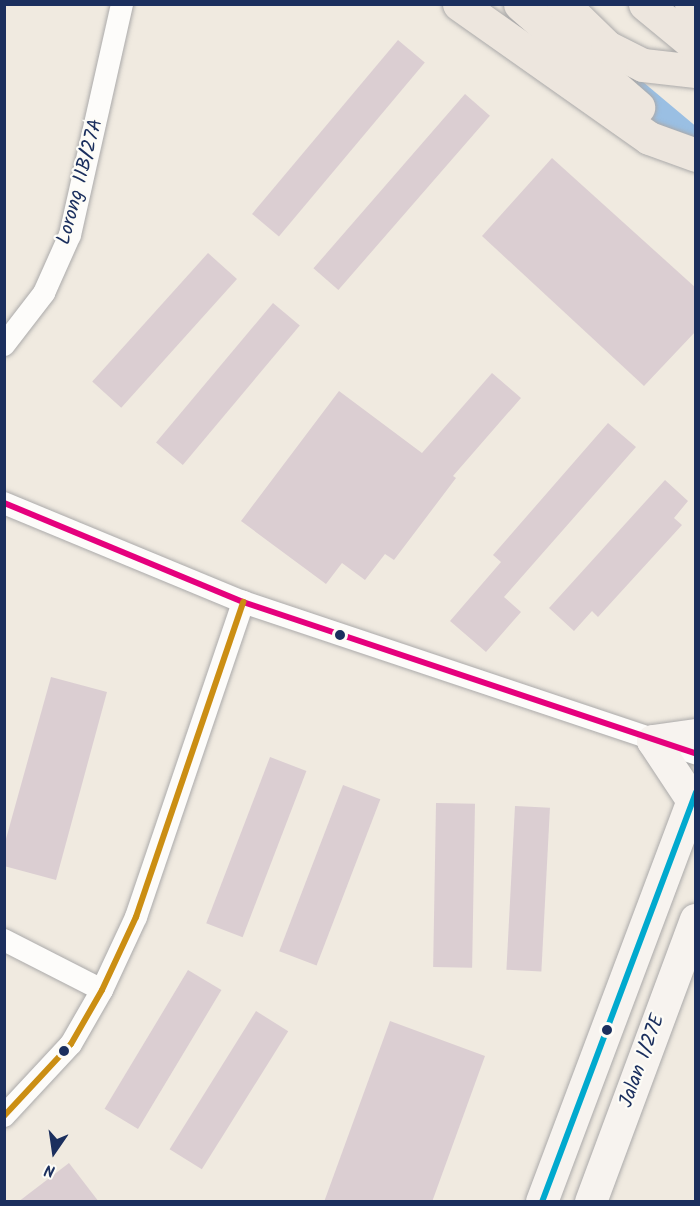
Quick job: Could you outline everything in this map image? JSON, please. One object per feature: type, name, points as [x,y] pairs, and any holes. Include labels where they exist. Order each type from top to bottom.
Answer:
[{"type":"highway","points":[[459,4],[649,138],[696,155]]},
{"type":"highway","points":[[520,4],[600,77],[696,147]]},
{"type":"highway","points":[[563,4],[607,47],[643,65],[696,71]]},
{"type":"highway","points":[[645,4],[696,46]]},
{"type":"highway","points":[[691,4],[696,9]]},
{"type":"street","name":"Lorong 11B/27A","points":[[4,345],[44,293],[70,235],[122,4]]},
{"type":"street","points":[[4,503],[243,602],[696,754]]},
{"type":"street","points":[[4,1116],[71,1044],[102,990],[136,917],[243,602]]},
{"type":"street","points":[[653,741],[696,735]]},
{"type":"street","points":[[542,1202],[694,796],[653,741]]},
{"type":"street","name":"Jalan 1/27E","points":[[591,1202],[696,920]]},
{"type":"street","points":[[4,940],[102,990]]},
{"type":"building","points":[[398,40],[425,62],[279,236],[252,214]]},
{"type":"building","points":[[465,94],[490,116],[338,290],[313,268]]},
{"type":"building","points":[[552,158],[696,288],[696,331],[644,386],[482,236]]},
{"type":"building","points":[[208,253],[237,279],[121,408],[92,382]]},
{"type":"building","points":[[273,303],[300,325],[183,465],[156,442]]},
{"type":"building","points":[[492,373],[521,398],[453,476],[456,478],[394,560],[385,554],[365,580],[342,563],[326,584],[241,521],[339,391],[422,453]]},
{"type":"building","points":[[608,423],[636,447],[504,597],[521,612],[486,652],[450,621],[501,562],[493,555]]},
{"type":"building","points":[[665,480],[688,501],[674,518],[682,525],[598,617],[592,611],[574,631],[549,608]]},
{"type":"building","points":[[51,677],[107,692],[56,880],[4,866],[4,846]]},
{"type":"building","points":[[270,757],[306,771],[243,937],[206,923]]},
{"type":"building","points":[[343,785],[380,799],[317,966],[279,951]]},
{"type":"building","points":[[436,803],[475,804],[472,968],[433,967]]},
{"type":"building","points":[[515,806],[550,808],[541,972],[506,970]]},
{"type":"building","points":[[188,970],[221,990],[138,1129],[105,1109]]},
{"type":"building","points":[[256,1011],[288,1031],[202,1169],[170,1149]]},
{"type":"building","points":[[390,1021],[485,1056],[432,1202],[324,1202]]},
{"type":"building","points":[[69,1163],[99,1202],[18,1202]]},
{"type":"waterway","points":[[627,86],[696,144]]},
{"type":"transit line","points":[[4,503],[243,602],[696,754]]},
{"type":"transit line","points":[[4,1116],[71,1044],[102,990],[136,917],[243,602]]},
{"type":"transit line","points":[[542,1202],[696,792]]}]
